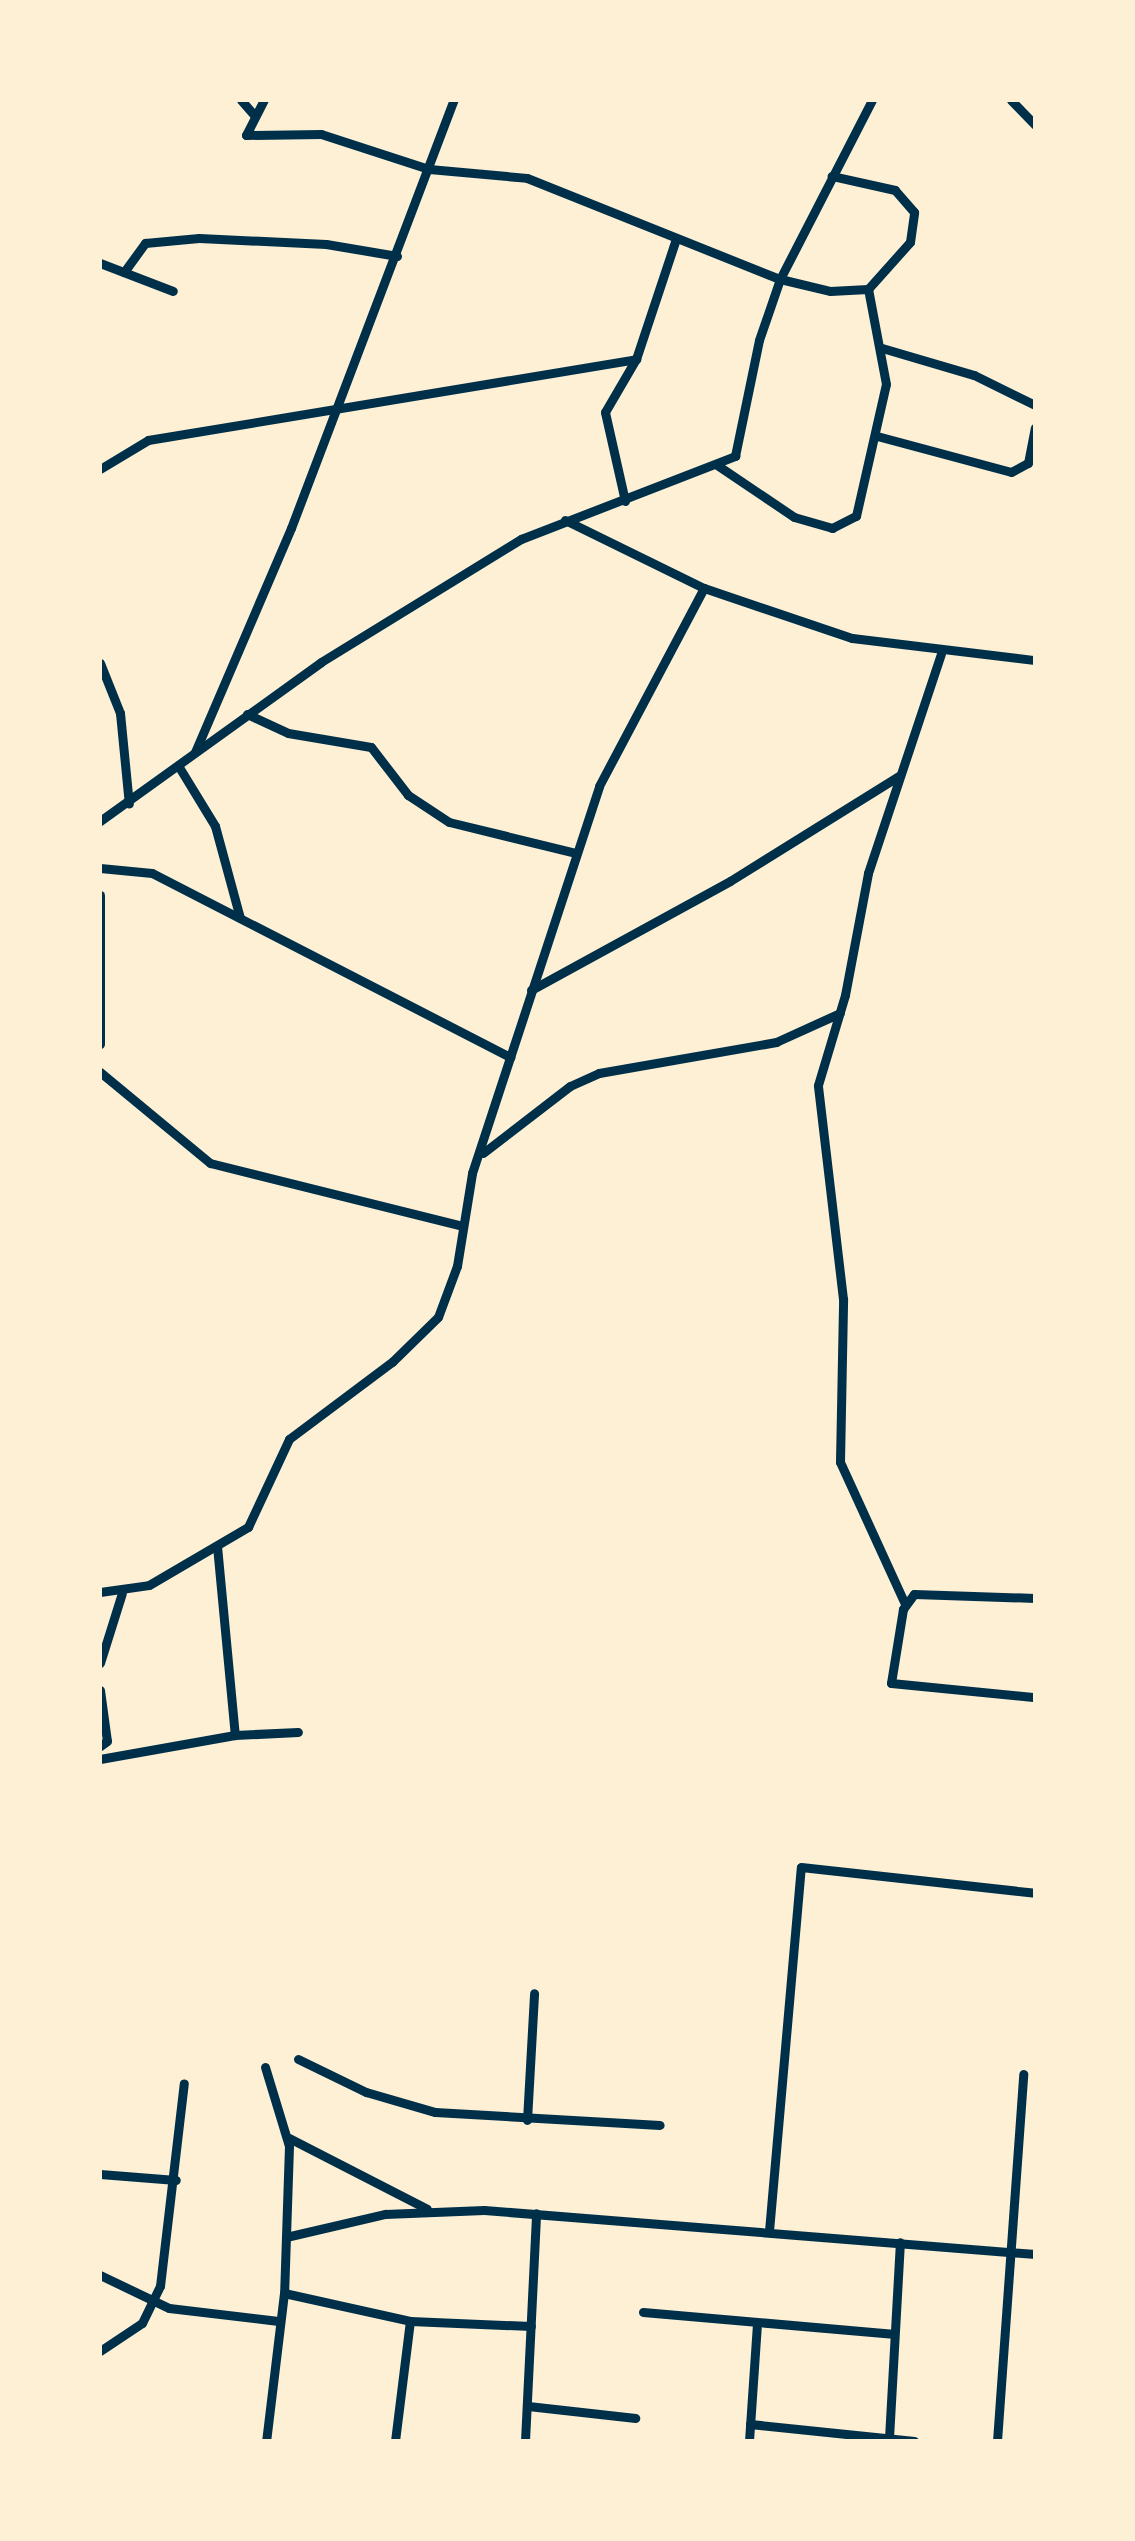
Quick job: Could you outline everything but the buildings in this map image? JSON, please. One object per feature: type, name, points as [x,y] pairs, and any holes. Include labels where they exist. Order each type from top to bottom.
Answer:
[{"type":"street","points":[[241,100],[256,116]]},
{"type":"street","points":[[264,100],[246,134],[321,134],[429,169],[527,178],[675,242],[780,278],[830,291],[868,289],[910,242],[914,212],[895,190],[832,176]]},
{"type":"street","points":[[194,756],[284,544],[454,100]]},
{"type":"street","points":[[100,821],[129,804],[247,714],[352,641],[521,539],[717,465],[740,449],[759,340],[780,278],[872,100]]},
{"type":"street","points":[[1010,100],[1035,125]]},
{"type":"street","points":[[124,272],[140,246],[199,238],[326,244],[397,256]]},
{"type":"street","points":[[625,501],[605,412],[636,359],[675,242]]},
{"type":"street","points":[[100,263],[173,290]]},
{"type":"street","points":[[717,465],[794,517],[846,525],[866,491],[886,384],[868,289]]},
{"type":"street","points":[[882,348],[974,374],[1035,405]]},
{"type":"street","points":[[100,469],[148,440],[331,413],[636,359]]},
{"type":"street","points":[[877,436],[1011,472],[1028,463],[1035,428]]},
{"type":"street","points":[[566,520],[704,588],[852,638],[941,654],[1035,660]]},
{"type":"street","points":[[100,1592],[122,1593],[150,1585],[218,1546],[256,1517],[289,1440],[392,1362],[438,1317],[450,1294],[480,1156],[598,786],[704,588]]},
{"type":"street","points":[[941,654],[898,776],[857,918],[840,1014],[818,1085],[843,1299],[840,1462],[862,1521],[905,1604],[891,1683],[1035,1697]]},
{"type":"street","points":[[100,663],[124,738],[129,804]]},
{"type":"street","points":[[247,714],[288,733],[371,748],[408,795],[449,822],[576,852]]},
{"type":"street","points":[[179,767],[215,826],[240,918]]},
{"type":"street","points":[[531,990],[730,881],[898,776]]},
{"type":"street","points":[[100,868],[152,873],[510,1057]]},
{"type":"street","points":[[100,895],[100,1044]]},
{"type":"street","points":[[480,1156],[570,1086],[600,1073],[776,1042],[840,1014]]},
{"type":"street","points":[[100,1072],[210,1163],[462,1226]]},
{"type":"street","points":[[218,1546],[235,1735]]},
{"type":"street","points":[[905,1604],[926,1590],[1035,1598]]},
{"type":"street","points":[[100,1663],[122,1593]]},
{"type":"street","points":[[100,1690],[107,1741],[100,1746]]},
{"type":"street","points":[[100,1759],[235,1735],[298,1732]]},
{"type":"street","points":[[770,2231],[801,1867],[1035,1894]]},
{"type":"street","points":[[527,2120],[534,1993]]},
{"type":"street","points":[[298,2059],[402,2104],[527,2120],[660,2125]]},
{"type":"street","points":[[265,2067],[289,2138],[284,2293],[266,2441]]},
{"type":"street","points":[[997,2441],[1023,2074]]},
{"type":"street","points":[[100,2351],[126,2340],[153,2302],[164,2270],[184,2084]]},
{"type":"street","points":[[289,2138],[429,2210]]},
{"type":"street","points":[[100,2174],[176,2180]]},
{"type":"street","points":[[286,2237],[384,2214],[429,2210],[536,2213],[1035,2254]]},
{"type":"street","points":[[525,2441],[536,2213]]},
{"type":"street","points":[[889,2438],[900,2242]]},
{"type":"street","points":[[100,2275],[153,2302],[188,2313],[278,2321]]},
{"type":"street","points":[[284,2293],[410,2321],[531,2326]]},
{"type":"street","points":[[644,2312],[892,2334]]},
{"type":"street","points":[[395,2441],[410,2321]]},
{"type":"street","points":[[748,2441],[757,2324]]},
{"type":"street","points":[[528,2406],[635,2418]]},
{"type":"street","points":[[750,2424],[914,2441]]}]
